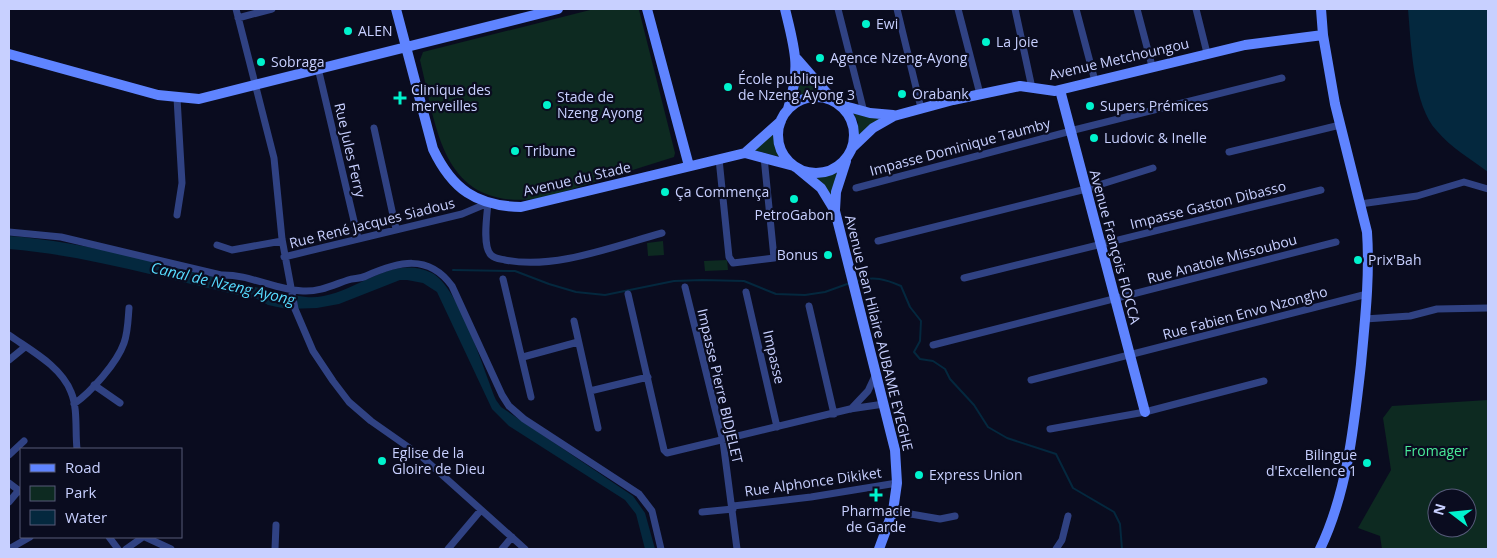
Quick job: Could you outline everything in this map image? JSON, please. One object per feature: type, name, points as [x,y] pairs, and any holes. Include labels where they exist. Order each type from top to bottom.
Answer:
[{"type":"main road","name":"Avenue du Stade","points":[[396,9],[424,119],[438,158],[456,185],[468,194],[488,203],[521,206],[745,153]]},
{"type":"main road","points":[[9,54],[149,93],[177,98],[210,97],[318,68],[558,9]]},
{"type":"main road","points":[[647,9],[689,166]]},
{"type":"main road","points":[[784,9],[797,59],[794,86],[788,109],[781,121],[778,134],[780,146],[785,157],[817,184],[835,211]]},
{"type":"main road","points":[[1320,549],[1334,515],[1349,450],[1365,319],[1367,232],[1340,125],[1323,36],[1321,9]]},
{"type":"main road","name":"Avenue Metchoungou","points":[[894,116],[921,108],[1020,86],[1047,91],[1060,90],[1207,53],[1262,42],[1323,36]]},
{"type":"main road","points":[[797,59],[848,113],[853,124],[854,136],[850,153],[840,175],[835,211]]},
{"type":"main road","name":"Avenue François FIOCCA","points":[[1060,90],[1144,412]]},
{"type":"main road","points":[[788,109],[798,101],[810,97],[822,97],[864,112],[894,116]]},
{"type":"main road","points":[[745,153],[820,173],[835,168],[873,128],[894,116]]},
{"type":"main road","points":[[745,153],[781,121]]},
{"type":"main road","name":"Avenue Jean Hilaire AUBAME EYEGHE","points":[[835,211],[895,450],[896,483],[893,511],[879,549]]},
{"type":"street","name":"Rue René Jacques Siadous","points":[[236,9],[274,158],[284,257],[462,214],[488,203]]},
{"type":"street","points":[[238,18],[272,9]]},
{"type":"street","points":[[838,9],[864,112]]},
{"type":"street","points":[[896,9],[921,108]]},
{"type":"street","points":[[958,9],[980,94]]},
{"type":"street","points":[[1015,9],[1032,88]]},
{"type":"street","points":[[1076,9],[1095,81]]},
{"type":"street","points":[[1137,9],[1152,66]]},
{"type":"street","points":[[1196,9],[1207,53]]},
{"type":"street","name":"Rue Jules Ferry","points":[[318,68],[358,238]]},
{"type":"street","name":"Impasse Dominique Taumby","points":[[856,188],[1070,131],[1282,78]]},
{"type":"street","points":[[177,98],[182,183],[177,215]]},
{"type":"street","points":[[1228,152],[1340,125]]},
{"type":"street","points":[[374,128],[396,229]]},
{"type":"street","points":[[719,159],[728,257],[733,263],[774,258],[764,157]]},
{"type":"street","points":[[878,242],[1086,189],[1153,168]]},
{"type":"street","points":[[1360,204],[1417,196],[1464,182],[1488,189]]},
{"type":"street","name":"Impasse Gaston Dibasso","points":[[964,278],[1321,190]]},
{"type":"street","points":[[488,203],[486,227],[488,250],[492,256],[517,262],[548,262],[662,233]]},
{"type":"street","points":[[9,232],[61,237],[221,275],[234,274],[292,291],[322,289],[366,277],[401,263],[422,265],[440,272],[447,278],[457,294],[506,403],[524,419],[639,494],[652,511],[662,549]]},
{"type":"street","points":[[218,244],[232,250],[282,241]]},
{"type":"street","name":"Rue Anatole Missoubou","points":[[933,345],[1336,242]]},
{"type":"street","points":[[284,257],[295,309],[320,362],[349,402],[376,425],[421,456],[525,549]]},
{"type":"street","points":[[503,279],[531,397]]},
{"type":"street","name":"Impasse Pierre BIDJELET","points":[[684,288],[723,440],[738,549]]},
{"type":"street","name":"Impasse","points":[[746,292],[777,427]]},
{"type":"street","points":[[628,294],[664,450],[668,453],[850,409],[884,404]]},
{"type":"street","name":"Rue Fabien Envo Nzongho","points":[[1032,380],[1366,294]]},
{"type":"street","points":[[809,306],[834,414]]},
{"type":"street","points":[[74,404],[94,385],[120,352],[127,332],[129,308]]},
{"type":"street","points":[[1365,319],[1410,316],[1437,309],[1488,308]]},
{"type":"street","points":[[574,321],[598,428]]},
{"type":"street","points":[[9,335],[60,375],[71,392],[74,404],[77,448]]},
{"type":"street","points":[[522,357],[578,342]]},
{"type":"street","points":[[9,360],[25,347]]},
{"type":"street","points":[[850,409],[868,391],[877,373]]},
{"type":"street","points":[[590,391],[648,377]]},
{"type":"street","points":[[1050,429],[1144,412],[1264,382]]},
{"type":"street","points":[[94,385],[120,403]]},
{"type":"street","points":[[9,455],[24,441]]},
{"type":"street","points":[[9,483],[20,491],[9,502]]},
{"type":"street","name":"Rue Alphonce Dikiket","points":[[702,512],[896,483]]},
{"type":"street","points":[[448,549],[480,510]]},
{"type":"street","points":[[893,511],[940,520],[955,516]]},
{"type":"street","points":[[1056,549],[1062,540],[1068,516]]},
{"type":"street","points":[[275,549],[276,525]]},
{"type":"street","points":[[502,549],[512,537]]},
{"type":"street","points":[[9,549],[28,538]]},
{"type":"street","points":[[110,538],[118,549]]},
{"type":"street","points":[[126,549],[142,538]]},
{"type":"street","points":[[146,538],[171,549]]},
{"type":"green space","name":"Stade de Nzeng Ayong","points":[[594,9],[639,10],[675,153],[674,157],[544,198],[510,199],[485,193],[465,181],[451,163],[441,141],[420,60],[423,52]]},
{"type":"green space","points":[[800,68],[820,92],[796,99],[800,84]]},
{"type":"green space","points":[[852,111],[882,119],[858,137],[858,122]]},
{"type":"green space","points":[[776,132],[781,157],[753,150]]},
{"type":"green space","points":[[839,170],[833,199],[815,176]]},
{"type":"green space","points":[[663,241],[664,255],[648,256],[647,243]]},
{"type":"green space","points":[[727,260],[728,270],[705,271],[704,261]]},
{"type":"green space","name":"Fromager","points":[[1488,400],[1488,549],[1382,549],[1380,536],[1358,528],[1391,470],[1383,418],[1392,406]]},
{"type":"water","points":[[1408,9],[1488,9],[1488,172],[1448,143],[1429,120],[1418,90],[1412,56]]},
{"type":"water","name":"Canal de Nzeng Ayong","points":[[9,236],[34,238],[108,251],[268,290],[306,297],[338,292],[384,272],[400,268],[416,268],[432,273],[442,281],[461,312],[496,400],[501,407],[633,496],[645,513],[655,549],[645,549],[636,514],[625,500],[509,426],[492,409],[437,292],[423,283],[400,280],[339,304],[317,308],[287,309],[268,305],[257,299],[103,263],[41,252],[9,249]]},
{"type":"waterway","points":[[453,270],[515,271],[576,292],[605,295],[674,281],[744,281],[776,294],[805,295],[825,292],[850,283]]},
{"type":"waterway","points":[[857,281],[879,279],[901,286],[910,307],[921,321],[920,341],[914,352],[920,359],[933,361],[945,369],[950,379],[974,405],[988,427],[1007,438],[1056,454],[1073,488],[1114,512],[1120,524],[1122,549]]},
{"type":"place","name":"Ewi","points":[[866,24]]},
{"type":"place","name":"ALEN","points":[[348,31]]},
{"type":"place","name":"La Joie","points":[[986,42]]},
{"type":"place","name":"Agence Nzeng-Ayong","points":[[820,58]]},
{"type":"place","name":"Sobraga","points":[[261,62]]},
{"type":"place","name":"École publique de Nzeng Ayong 3","points":[[728,87]]},
{"type":"place","name":"Orabank","points":[[902,94]]},
{"type":"place","name":"Clinique des merveilles","points":[[400,98]]},
{"type":"place","name":"Stade de Nzeng Ayong","points":[[547,105]]},
{"type":"place","name":"Supers Prémices","points":[[1090,106]]},
{"type":"place","name":"Ludovic & Inelle","points":[[1094,138]]},
{"type":"place","name":"Tribune","points":[[515,151]]},
{"type":"place","name":"Ça Commença","points":[[665,192]]},
{"type":"place","name":"PetroGabon","points":[[794,199]]},
{"type":"place","name":"Bonus","points":[[828,255]]},
{"type":"place","name":"Prix'Bah","points":[[1358,260]]},
{"type":"place","name":"Eglise de la Gloire de Dieu","points":[[382,461]]},
{"type":"place","name":"Bilingue d'Excellence 1","points":[[1367,463]]},
{"type":"place","name":"Express Union","points":[[919,475]]},
{"type":"place","name":"Pharmacie de Garde","points":[[876,495]]}]
